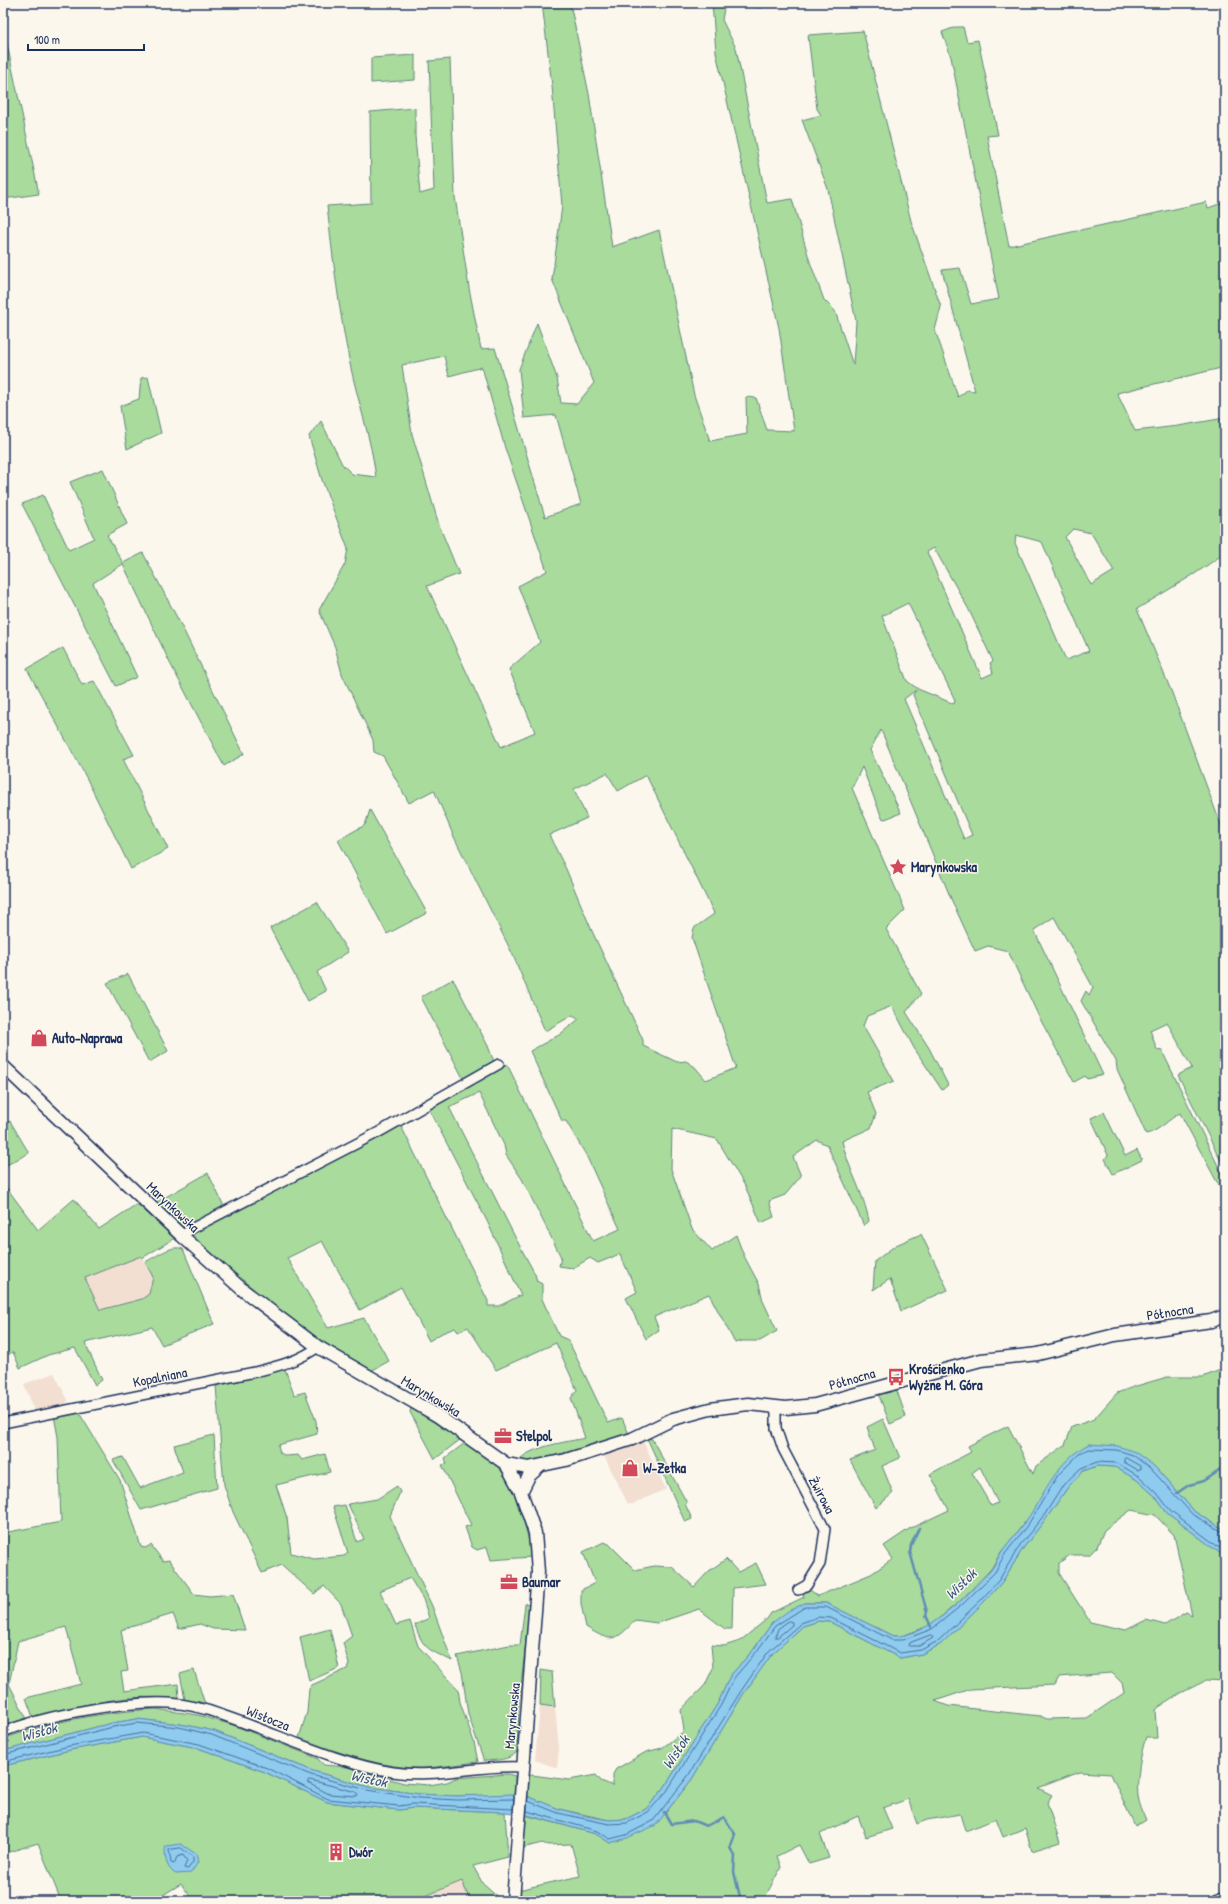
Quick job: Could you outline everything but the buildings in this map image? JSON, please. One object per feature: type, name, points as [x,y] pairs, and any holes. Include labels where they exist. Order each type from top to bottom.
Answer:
[{"type":"street","points":[[182,1236],[191,1229],[379,1132],[499,1064]]},
{"type":"street","name":"Marynkowska","points":[[3,1066],[182,1236],[243,1290],[318,1347],[438,1416],[506,1464],[520,1492],[535,1533],[538,1572],[513,1901]]},
{"type":"street","name":"Północna","points":[[506,1464],[518,1467],[539,1467],[601,1450],[632,1439],[673,1419],[710,1408],[748,1404],[789,1408],[815,1405],[981,1360],[1053,1351],[1116,1335],[1211,1321],[1225,1316]]},
{"type":"street","name":"Kopalniana","points":[[3,1423],[263,1370],[306,1356],[318,1347]]},
{"type":"street","name":"Żwirowa","points":[[776,1407],[776,1428],[782,1449],[825,1529],[820,1564],[807,1585],[798,1590]]},
{"type":"street","points":[[520,1492],[529,1476],[539,1467]]},
{"type":"street","name":"Wisłocza","points":[[3,1732],[22,1725],[46,1719],[117,1706],[169,1703],[221,1715],[342,1760],[394,1772],[421,1774],[483,1768],[522,1773]]},
{"type":"street","points":[[1216,1901],[1225,1898]]},
{"type":"shaded area","points":[[141,1256],[153,1277],[149,1294],[142,1299],[100,1310],[84,1278]]},
{"type":"shaded area","points":[[54,1373],[68,1400],[66,1405],[35,1412],[24,1384]]},
{"type":"shaded area","points":[[642,1439],[666,1489],[633,1504],[628,1504],[603,1454]]},
{"type":"shaded area","points":[[540,1705],[555,1707],[559,1749],[557,1768],[535,1760]]},
{"type":"shaded area","points":[[463,1881],[470,1901],[413,1901]]},
{"type":"green space","points":[[542,3],[570,3],[589,94],[612,247],[659,230],[694,395],[710,441],[747,434],[746,397],[756,398],[767,430],[794,431],[779,328],[716,52],[712,3],[725,3],[722,20],[736,48],[767,203],[792,199],[810,262],[824,300],[835,311],[853,365],[856,321],[828,189],[802,120],[821,115],[817,109],[808,35],[863,31],[911,221],[941,307],[935,330],[958,397],[967,390],[975,391],[942,270],[960,268],[971,304],[999,299],[951,57],[942,32],[956,27],[963,27],[967,42],[978,40],[998,135],[987,136],[1009,246],[1206,202],[1208,208],[1225,202],[1225,369],[1221,368],[1117,393],[1135,431],[1225,418],[1225,553],[1196,573],[1137,609],[1172,693],[1225,836],[1225,1169],[1178,1075],[1192,1068],[1167,1022],[1150,1030],[1157,1050],[1162,1051],[1225,1180],[1225,1197],[1180,1113],[1155,1131],[1146,1134],[1117,1069],[1116,1061],[1081,1001],[1086,991],[1089,995],[1093,987],[1054,917],[1034,930],[1103,1075],[1087,1079],[1085,1076],[1074,1082],[1039,1017],[1008,951],[988,946],[975,951],[952,901],[881,730],[870,750],[901,813],[885,819],[882,818],[862,767],[852,788],[905,910],[886,929],[921,994],[906,1012],[929,1048],[948,1085],[942,1090],[914,1048],[892,1006],[867,1016],[863,1026],[894,1081],[867,1092],[876,1114],[871,1128],[842,1141],[867,1211],[869,1221],[864,1226],[827,1145],[817,1140],[793,1157],[801,1176],[785,1195],[769,1201],[774,1217],[761,1223],[745,1186],[717,1139],[672,1129],[671,1169],[692,1229],[712,1251],[736,1235],[744,1256],[759,1284],[763,1301],[777,1331],[760,1341],[742,1341],[735,1343],[709,1294],[654,1317],[659,1330],[646,1339],[626,1298],[637,1292],[620,1254],[598,1263],[590,1258],[573,1268],[559,1266],[561,1257],[522,1179],[506,1155],[504,1145],[479,1093],[449,1107],[535,1274],[537,1281],[542,1284],[542,1299],[559,1336],[568,1340],[608,1423],[622,1418],[629,1434],[613,1441],[532,1461],[520,1462],[520,1459],[533,1451],[551,1445],[585,1438],[571,1398],[577,1390],[556,1343],[496,1370],[468,1327],[458,1332],[455,1328],[442,1333],[429,1341],[401,1287],[360,1310],[322,1241],[287,1258],[328,1328],[364,1318],[389,1361],[369,1372],[286,1318],[192,1240],[191,1234],[400,1124],[488,1301],[488,1306],[499,1306],[521,1295],[487,1221],[429,1109],[507,1064],[593,1241],[620,1229],[586,1155],[566,1121],[562,1121],[530,1051],[559,1035],[579,1019],[573,1015],[545,1031],[512,953],[454,837],[434,790],[409,803],[383,756],[374,752],[373,740],[342,674],[335,647],[319,610],[345,564],[348,549],[322,480],[309,436],[321,421],[342,464],[352,474],[376,477],[371,448],[346,344],[327,206],[371,203],[370,112],[415,108],[415,136],[420,194],[434,190],[429,61],[450,59],[455,197],[469,288],[481,349],[495,348],[545,517],[581,504],[556,415],[524,418],[519,369],[537,323],[557,378],[561,403],[577,404],[594,383],[552,279],[562,206],[552,86]],"holes":[[[444,356],[449,376],[482,367],[505,448],[547,571],[518,586],[540,642],[509,669],[535,732],[501,747],[427,586],[459,574],[439,525],[412,434],[402,365]],[[1073,529],[1091,533],[1114,571],[1091,585],[1065,537]],[[1016,535],[1042,542],[1089,651],[1066,660],[1015,543]],[[934,548],[968,608],[993,661],[990,663],[993,673],[982,678],[927,552]],[[908,603],[955,700],[954,704],[918,689],[907,681],[882,616]],[[916,690],[913,695],[972,835],[964,839],[904,699]],[[607,773],[618,791],[646,775],[714,914],[694,928],[692,938],[736,1068],[706,1080],[695,1067],[686,1061],[677,1062],[643,1046],[643,1040],[592,931],[566,869],[549,835],[587,818],[574,789]]]},
{"type":"green space","points":[[725,3],[762,3],[762,8]]},
{"type":"green space","points":[[3,25],[39,194],[3,199]]},
{"type":"green space","points":[[415,55],[415,80],[371,83],[371,58]]},
{"type":"green space","points":[[148,377],[161,433],[127,449],[120,406],[139,399],[141,378]]},
{"type":"green space","points":[[103,469],[127,524],[107,535],[123,563],[143,553],[182,627],[244,754],[224,766],[170,663],[123,564],[93,583],[137,677],[116,686],[22,504],[43,495],[69,550],[94,538],[70,482]]},
{"type":"green space","points":[[63,648],[82,685],[94,681],[134,755],[123,759],[168,849],[131,869],[86,777],[27,669]]},
{"type":"green space","points":[[370,810],[427,913],[387,934],[338,840],[365,825]]},
{"type":"green space","points":[[317,902],[348,952],[317,972],[326,991],[308,1001],[270,928]]},
{"type":"green space","points":[[128,974],[168,1051],[149,1062],[107,983]]},
{"type":"green space","points":[[453,979],[488,1046],[494,1062],[464,1080],[421,997]]},
{"type":"green space","points":[[1104,1112],[1125,1156],[1137,1150],[1142,1160],[1113,1174],[1105,1159],[1108,1155],[1091,1118]]},
{"type":"green space","points":[[10,1121],[29,1153],[3,1167],[3,1124]]},
{"type":"green space","points":[[208,1173],[223,1204],[223,1210],[183,1230],[155,1203]]},
{"type":"green space","points":[[3,1183],[38,1230],[74,1199],[99,1229],[137,1204],[175,1238],[142,1258],[141,1256],[85,1278],[100,1310],[142,1299],[149,1294],[153,1277],[145,1262],[164,1252],[178,1248],[183,1249],[214,1324],[162,1345],[152,1327],[85,1343],[102,1380],[95,1385],[75,1348],[48,1355],[20,1368],[13,1352],[3,1357]]},
{"type":"green space","points":[[921,1234],[948,1290],[901,1311],[890,1279],[873,1290],[875,1261],[896,1245]]},
{"type":"green space","points":[[284,1366],[294,1395],[305,1392],[316,1421],[317,1434],[278,1445],[280,1453],[286,1456],[298,1455],[302,1460],[325,1454],[330,1472],[276,1485],[287,1518],[291,1553],[314,1559],[344,1556],[348,1553],[333,1507],[345,1505],[357,1542],[364,1539],[348,1504],[377,1499],[397,1486],[400,1492],[390,1516],[432,1606],[452,1661],[428,1648],[421,1640],[415,1625],[429,1618],[423,1599],[410,1578],[380,1591],[396,1625],[410,1621],[418,1646],[458,1689],[460,1702],[474,1742],[478,1762],[424,1768],[392,1766],[360,1759],[299,1738],[307,1712],[309,1689],[312,1685],[347,1669],[349,1664],[343,1643],[352,1636],[341,1604],[324,1586],[314,1594],[282,1565],[262,1573],[233,1512],[224,1485],[216,1386],[239,1381]]},
{"type":"green space","points":[[1225,1368],[1225,1530],[1195,1512],[1154,1466],[1088,1444],[1001,1552],[991,1569],[960,1601],[931,1625],[902,1636],[893,1636],[826,1603],[805,1603],[772,1623],[754,1649],[730,1676],[718,1703],[664,1788],[646,1809],[626,1819],[609,1820],[559,1809],[527,1796],[528,1776],[532,1775],[569,1780],[596,1775],[601,1781],[613,1786],[613,1774],[616,1769],[646,1752],[662,1748],[684,1731],[681,1710],[705,1685],[713,1668],[711,1645],[724,1646],[740,1641],[767,1619],[771,1613],[804,1597],[803,1593],[810,1590],[818,1596],[871,1574],[893,1559],[884,1546],[909,1529],[949,1510],[930,1474],[971,1452],[968,1446],[1008,1426],[1033,1474],[1036,1466],[1065,1445],[1072,1427],[1094,1419],[1117,1393],[1167,1377],[1203,1377]],"holes":[[[980,1467],[998,1503],[991,1506],[972,1473]]]},
{"type":"green space","points":[[896,1388],[906,1417],[890,1424],[878,1393]]},
{"type":"green space","points":[[411,1408],[461,1439],[435,1459],[410,1412]]},
{"type":"green space","points":[[78,1411],[120,1480],[141,1547],[145,1548],[151,1545],[163,1561],[169,1560],[194,1594],[210,1596],[233,1594],[245,1630],[213,1629],[200,1624],[179,1629],[173,1614],[121,1630],[128,1671],[121,1672],[124,1691],[178,1684],[179,1700],[143,1697],[106,1701],[33,1717],[26,1698],[81,1684],[66,1627],[18,1641],[9,1684],[27,1719],[3,1727],[3,1533],[61,1522],[58,1437],[54,1416]]},
{"type":"green space","points":[[883,1419],[900,1458],[882,1466],[893,1493],[876,1508],[850,1460],[875,1450],[867,1427]]},
{"type":"green space","points":[[214,1435],[217,1488],[141,1510],[113,1460],[123,1457],[140,1488],[183,1472],[174,1445]]},
{"type":"green space","points":[[647,1438],[652,1439],[687,1503],[685,1504],[692,1519],[685,1522]]},
{"type":"green space","points":[[465,1443],[497,1466],[510,1484],[524,1522],[531,1557],[491,1560],[487,1547],[477,1550],[472,1547],[465,1527],[471,1525],[442,1465],[447,1464],[445,1458]]},
{"type":"green space","points":[[1097,1466],[1115,1467],[1137,1480],[1155,1496],[1167,1513],[1225,1557],[1225,1684],[1224,1682],[1205,1681],[1181,1693],[1155,1710],[1157,1738],[1146,1738],[1142,1750],[1138,1775],[1139,1799],[1146,1820],[1135,1827],[1111,1774],[1080,1772],[1038,1788],[1052,1795],[1047,1803],[1060,1842],[1032,1851],[1025,1828],[1003,1837],[996,1819],[965,1831],[960,1814],[927,1820],[917,1824],[908,1799],[883,1808],[892,1829],[866,1837],[858,1816],[820,1834],[829,1858],[809,1864],[799,1845],[777,1856],[781,1867],[763,1901],[518,1901],[518,1890],[580,1876],[571,1844],[548,1845],[542,1843],[522,1848],[525,1815],[596,1834],[610,1843],[664,1815],[692,1779],[744,1693],[772,1654],[803,1626],[819,1621],[830,1622],[900,1658],[922,1654],[941,1644],[1002,1582],[1024,1547],[1068,1487],[1083,1471]],"holes":[[[1131,1510],[1155,1515],[1174,1535],[1192,1615],[1186,1612],[1165,1625],[1146,1620],[1126,1630],[1090,1622],[1059,1573],[1059,1563],[1070,1555],[1089,1555],[1097,1547],[1104,1530]],[[1112,1673],[1122,1683],[1124,1693],[1087,1718],[1047,1719],[1040,1716],[948,1706],[935,1701],[971,1689],[1055,1685],[1059,1677]]]},
{"type":"green space","points":[[604,1542],[609,1544],[635,1570],[654,1566],[672,1567],[694,1587],[709,1571],[726,1559],[738,1572],[756,1563],[766,1584],[733,1588],[732,1629],[725,1629],[699,1609],[657,1623],[635,1620],[623,1633],[613,1638],[607,1638],[586,1627],[581,1604],[581,1590],[595,1583],[583,1552]]},
{"type":"green space","points":[[530,1603],[519,1705],[517,1752],[506,1759],[484,1761],[468,1714],[462,1672],[457,1656],[509,1645],[520,1645],[525,1604]]},
{"type":"green space","points":[[330,1629],[339,1668],[309,1681],[300,1637]]},
{"type":"green space","points":[[194,1670],[205,1704],[185,1700],[180,1674]]},
{"type":"green space","points":[[541,1670],[552,1672],[555,1707],[540,1705]]},
{"type":"green space","points":[[156,1709],[198,1715],[233,1725],[317,1758],[324,1765],[348,1767],[404,1783],[429,1785],[447,1782],[456,1778],[508,1774],[515,1776],[515,1795],[457,1796],[420,1794],[368,1787],[313,1771],[214,1731],[180,1724],[137,1719],[112,1723],[3,1751],[3,1739],[40,1727],[97,1715]]},
{"type":"green space","points":[[142,1737],[198,1748],[265,1772],[327,1802],[399,1810],[413,1808],[505,1812],[508,1857],[473,1866],[483,1884],[502,1901],[470,1901],[462,1881],[413,1901],[194,1901],[181,1884],[153,1901],[61,1901],[38,1843],[3,1854],[3,1766],[70,1750]]},
{"type":"water","points":[[1089,1444],[1118,1446],[1135,1452],[1154,1466],[1195,1512],[1225,1530],[1225,1557],[1167,1513],[1155,1496],[1137,1480],[1115,1467],[1097,1466],[1083,1471],[1068,1487],[1024,1547],[1002,1582],[941,1644],[922,1654],[900,1658],[830,1622],[819,1621],[803,1626],[772,1654],[744,1693],[692,1779],[656,1825],[627,1838],[610,1843],[596,1834],[527,1815],[505,1812],[413,1808],[399,1810],[327,1802],[265,1772],[198,1748],[142,1737],[70,1750],[3,1766],[3,1751],[112,1723],[137,1719],[180,1724],[214,1731],[313,1771],[368,1787],[420,1794],[457,1796],[512,1794],[527,1796],[559,1809],[586,1816],[609,1820],[626,1819],[646,1809],[664,1788],[718,1703],[730,1676],[754,1649],[772,1623],[788,1611],[805,1603],[826,1603],[893,1636],[906,1635],[920,1630],[946,1613],[971,1591],[991,1570],[1002,1551],[1026,1521],[1060,1468],[1068,1459]]},
{"type":"water","points":[[181,1844],[196,1854],[198,1862],[191,1873],[176,1874],[170,1869],[166,1862],[166,1846]]},
{"type":"waterway","points":[[1177,1493],[1189,1485],[1204,1481],[1225,1467]]},
{"type":"waterway","points":[[919,1528],[911,1545],[910,1552],[927,1612],[926,1615],[931,1627]]},
{"type":"waterway","points":[[664,1812],[671,1824],[694,1821],[706,1826],[724,1817],[735,1834],[730,1848],[735,1856],[734,1872],[741,1901]]},
{"type":"place","name":"Marynkowska","points":[[898,867]]},
{"type":"place","name":"Auto-Naprawa","points":[[39,1038]]},
{"type":"place","name":"Krościenko Wyżne M. Góra","points":[[896,1377]]},
{"type":"place","name":"Stelpol","points":[[503,1436]]},
{"type":"place","name":"W-Zetka","points":[[630,1468]]},
{"type":"place","name":"Baumar","points":[[509,1582]]},
{"type":"place","name":"Dwór","points":[[336,1852]]},
{"type":"water label","name":"Wisłok","points":[[961,1584]]},
{"type":"water label","name":"Wisłok","points":[[39,1732]]},
{"type":"water label","name":"Wisłok","points":[[676,1752]]},
{"type":"water label","name":"Wisłok","points":[[369,1779]]}]
